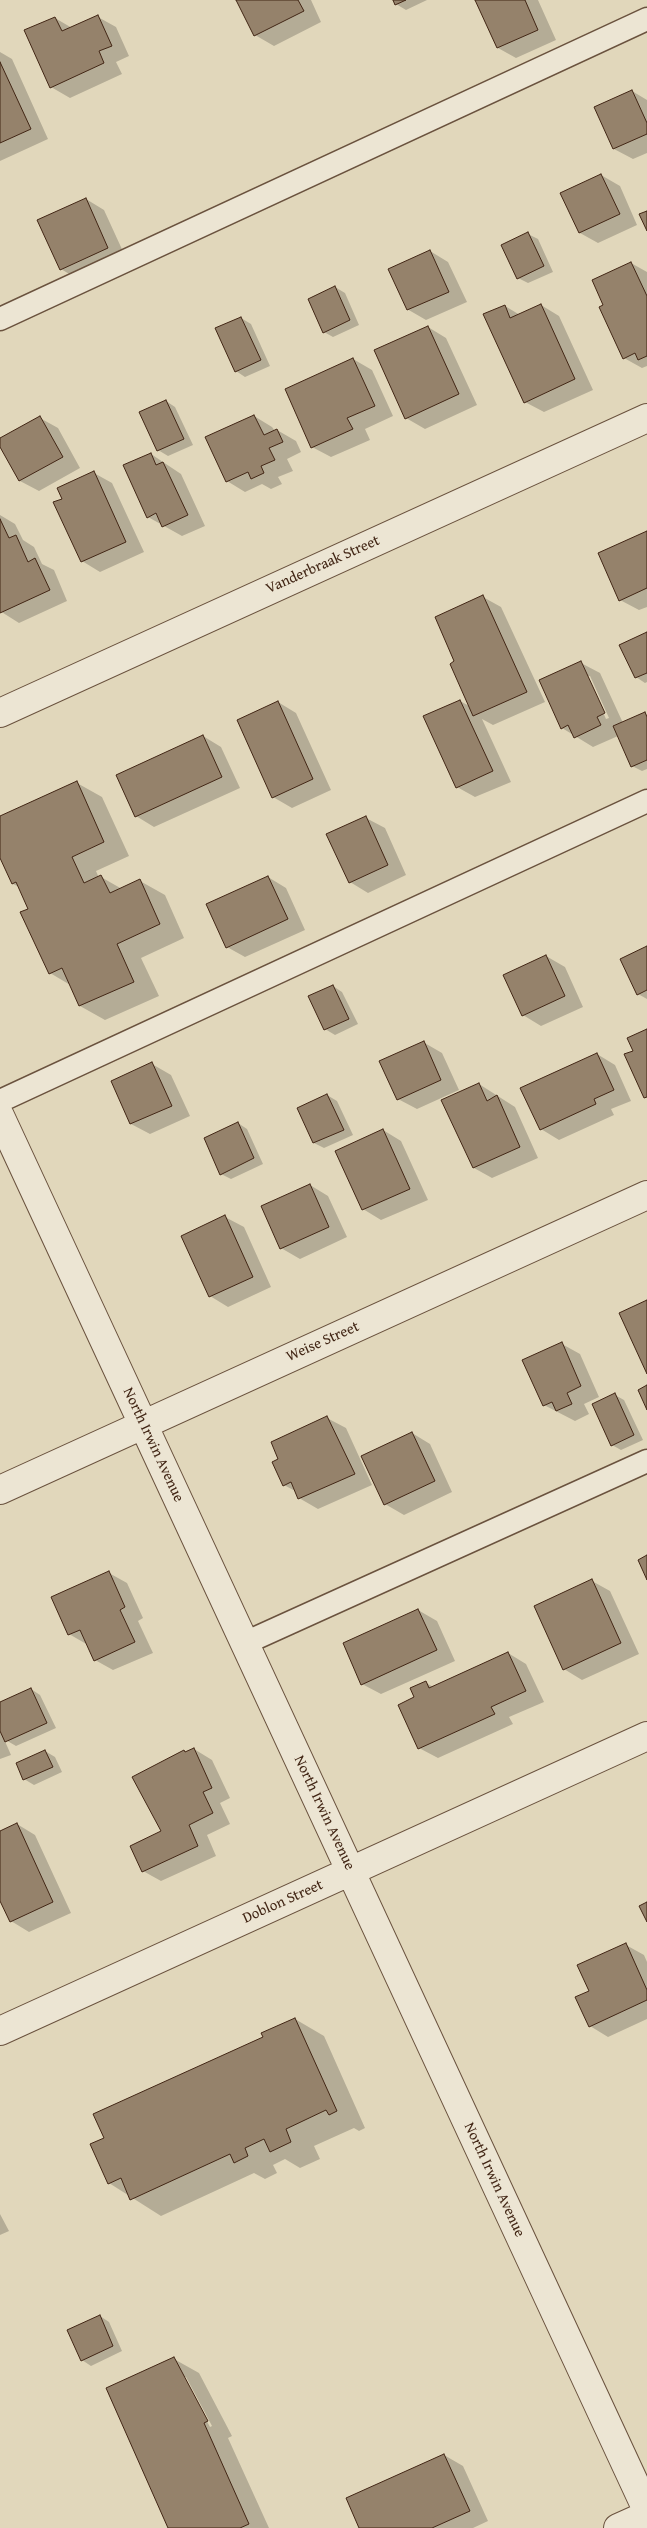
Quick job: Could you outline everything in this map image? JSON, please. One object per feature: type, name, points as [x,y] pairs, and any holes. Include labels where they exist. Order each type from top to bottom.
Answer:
[{"type":"street","name":"Vanderbraak Street","points":[[0,713],[647,418]]},
{"type":"street","name":"North Irwin Avenue","points":[[0,1116],[647,2510]]},
{"type":"street","name":"Weise Street","points":[[0,1490],[647,1195]]},
{"type":"street","name":"Doblon Street","points":[[0,2031],[647,1736]]},
{"type":"street","points":[[618,2528],[647,2515]]},
{"type":"lane","points":[[0,319],[647,19]]},
{"type":"lane","points":[[0,1100],[647,801]]},
{"type":"lane","points":[[245,1643],[647,1461]]},
{"type":"building","points":[[236,0],[298,0],[304,11],[254,36]]},
{"type":"building","points":[[393,0],[406,0],[395,5]]},
{"type":"building","points":[[475,0],[525,0],[538,30],[497,48]]},
{"type":"building","points":[[98,15],[112,46],[99,51],[104,63],[50,88],[24,30],[55,17],[62,31]]},
{"type":"building","points":[[0,62],[31,129],[0,143]]},
{"type":"building","points":[[632,90],[647,123],[647,134],[613,149],[594,107]]},
{"type":"building","points":[[601,174],[620,214],[579,233],[560,193]]},
{"type":"building","points":[[86,198],[108,248],[60,270],[37,220]]},
{"type":"building","points":[[647,211],[647,231],[639,214]]},
{"type":"building","points":[[528,232],[544,266],[517,279],[501,245]]},
{"type":"building","points":[[430,250],[449,292],[407,310],[388,269]]},
{"type":"building","points":[[631,262],[647,296],[647,356],[638,360],[635,353],[623,359],[599,307],[603,305],[592,280]]},
{"type":"building","points":[[335,286],[350,320],[323,333],[308,299]]},
{"type":"building","points":[[541,304],[575,379],[524,403],[483,314],[505,305],[510,318]]},
{"type":"building","points":[[241,317],[261,360],[235,372],[215,328]]},
{"type":"building","points":[[428,326],[459,394],[405,419],[374,350]]},
{"type":"building","points":[[353,358],[375,406],[347,418],[353,429],[311,448],[285,389]]},
{"type":"building","points":[[166,400],[184,439],[157,451],[139,412]]},
{"type":"building","points":[[254,415],[264,435],[277,429],[283,442],[269,448],[275,460],[261,466],[264,473],[251,479],[248,472],[226,482],[205,437]]},
{"type":"building","points":[[40,416],[63,457],[19,481],[0,447],[0,438]]},
{"type":"building","points":[[151,453],[156,465],[163,462],[188,515],[162,527],[156,513],[147,518],[123,465]]},
{"type":"building","points":[[94,471],[126,542],[81,562],[53,502],[62,499],[57,488]]},
{"type":"building","points":[[0,519],[9,538],[16,535],[28,562],[35,558],[50,590],[0,613]]},
{"type":"building","points":[[647,531],[647,588],[619,601],[598,553]]},
{"type":"building","points":[[483,595],[527,692],[473,716],[450,664],[454,661],[435,617]]},
{"type":"building","points":[[647,632],[647,673],[635,678],[619,645]]},
{"type":"building","points":[[581,661],[605,713],[597,717],[601,725],[574,738],[568,725],[561,729],[539,680]]},
{"type":"building","points":[[460,700],[493,771],[456,788],[423,716]]},
{"type":"building","points":[[278,701],[313,779],[272,798],[237,720]]},
{"type":"building","points":[[645,712],[647,717],[647,760],[631,767],[613,726]]},
{"type":"building","points":[[203,735],[222,777],[135,817],[116,775]]},
{"type":"building","points":[[77,781],[104,842],[72,857],[84,883],[101,875],[110,893],[140,879],[160,924],[117,944],[134,982],[79,1006],[62,968],[49,974],[20,912],[28,909],[16,882],[12,884],[0,858],[0,816]]},
{"type":"building","points":[[366,816],[388,865],[349,883],[326,834]]},
{"type":"building","points":[[268,876],[288,919],[226,948],[206,904]]},
{"type":"building","points":[[647,946],[647,990],[637,995],[620,959]]},
{"type":"building","points":[[546,955],[565,996],[522,1016],[503,975]]},
{"type":"building","points":[[333,985],[349,1019],[324,1030],[308,996]]},
{"type":"building","points":[[647,1029],[647,1097],[644,1098],[624,1054],[633,1051],[627,1038]]},
{"type":"building","points":[[424,1041],[441,1080],[397,1100],[379,1061]]},
{"type":"building","points":[[597,1053],[614,1090],[594,1099],[596,1104],[540,1130],[520,1088]]},
{"type":"building","points":[[152,1062],[172,1106],[130,1124],[111,1081]]},
{"type":"building","points":[[479,1083],[487,1101],[497,1095],[520,1147],[473,1168],[441,1100]]},
{"type":"building","points":[[327,1094],[344,1130],[313,1143],[297,1108]]},
{"type":"building","points":[[238,1122],[254,1158],[220,1175],[204,1138]]},
{"type":"building","points":[[383,1129],[410,1189],[362,1210],[335,1151]]},
{"type":"building","points":[[310,1184],[329,1227],[280,1249],[261,1206]]},
{"type":"building","points":[[225,1215],[253,1277],[209,1297],[181,1236]]},
{"type":"building","points":[[647,1300],[647,1374],[619,1313]]},
{"type":"building","points":[[562,1342],[581,1386],[567,1393],[572,1404],[556,1411],[552,1402],[543,1406],[522,1360]]},
{"type":"building","points":[[647,1385],[647,1410],[638,1390]]},
{"type":"building","points":[[615,1393],[634,1435],[611,1446],[592,1404]]},
{"type":"building","points":[[327,1416],[355,1474],[298,1499],[291,1482],[283,1486],[272,1462],[278,1459],[271,1442]]},
{"type":"building","points":[[412,1432],[435,1481],[384,1505],[361,1456]]},
{"type":"building","points":[[647,1555],[647,1580],[638,1560]]},
{"type":"building","points":[[109,1571],[125,1607],[120,1610],[135,1642],[94,1661],[80,1630],[68,1635],[51,1597]]},
{"type":"building","points":[[592,1579],[621,1643],[563,1670],[534,1606]]},
{"type":"building","points":[[418,1609],[437,1650],[361,1685],[343,1643]]},
{"type":"building","points":[[508,1652],[526,1691],[491,1707],[495,1714],[418,1749],[398,1705],[414,1697],[410,1688],[426,1681],[429,1688]]},
{"type":"building","points":[[31,1688],[47,1723],[5,1742],[0,1731],[0,1702]]},
{"type":"building","points":[[194,1748],[212,1788],[203,1792],[213,1813],[189,1825],[198,1846],[142,1872],[130,1846],[161,1831],[132,1777],[184,1750],[185,1752]]},
{"type":"building","points":[[45,1750],[53,1767],[23,1780],[16,1763]]},
{"type":"building","points":[[17,1823],[53,1902],[10,1922],[0,1901],[0,1831]]},
{"type":"building","points":[[647,1902],[647,1922],[639,1906]]},
{"type":"building","points":[[626,1943],[647,1990],[647,2000],[589,2027],[575,1997],[589,1991],[577,1965]]},
{"type":"building","points":[[295,2018],[337,2111],[329,2115],[326,2110],[286,2129],[291,2142],[270,2152],[264,2139],[245,2148],[248,2156],[234,2163],[230,2154],[130,2200],[121,2178],[108,2184],[90,2144],[104,2138],[93,2114],[263,2037],[261,2033]]},
{"type":"building","points":[[100,2315],[113,2346],[81,2361],[67,2330]]},
{"type":"building","points":[[174,2357],[208,2421],[204,2423],[249,2524],[240,2528],[168,2528],[106,2388]]},
{"type":"building","points":[[444,2454],[470,2511],[432,2528],[359,2528],[346,2498]]}]
